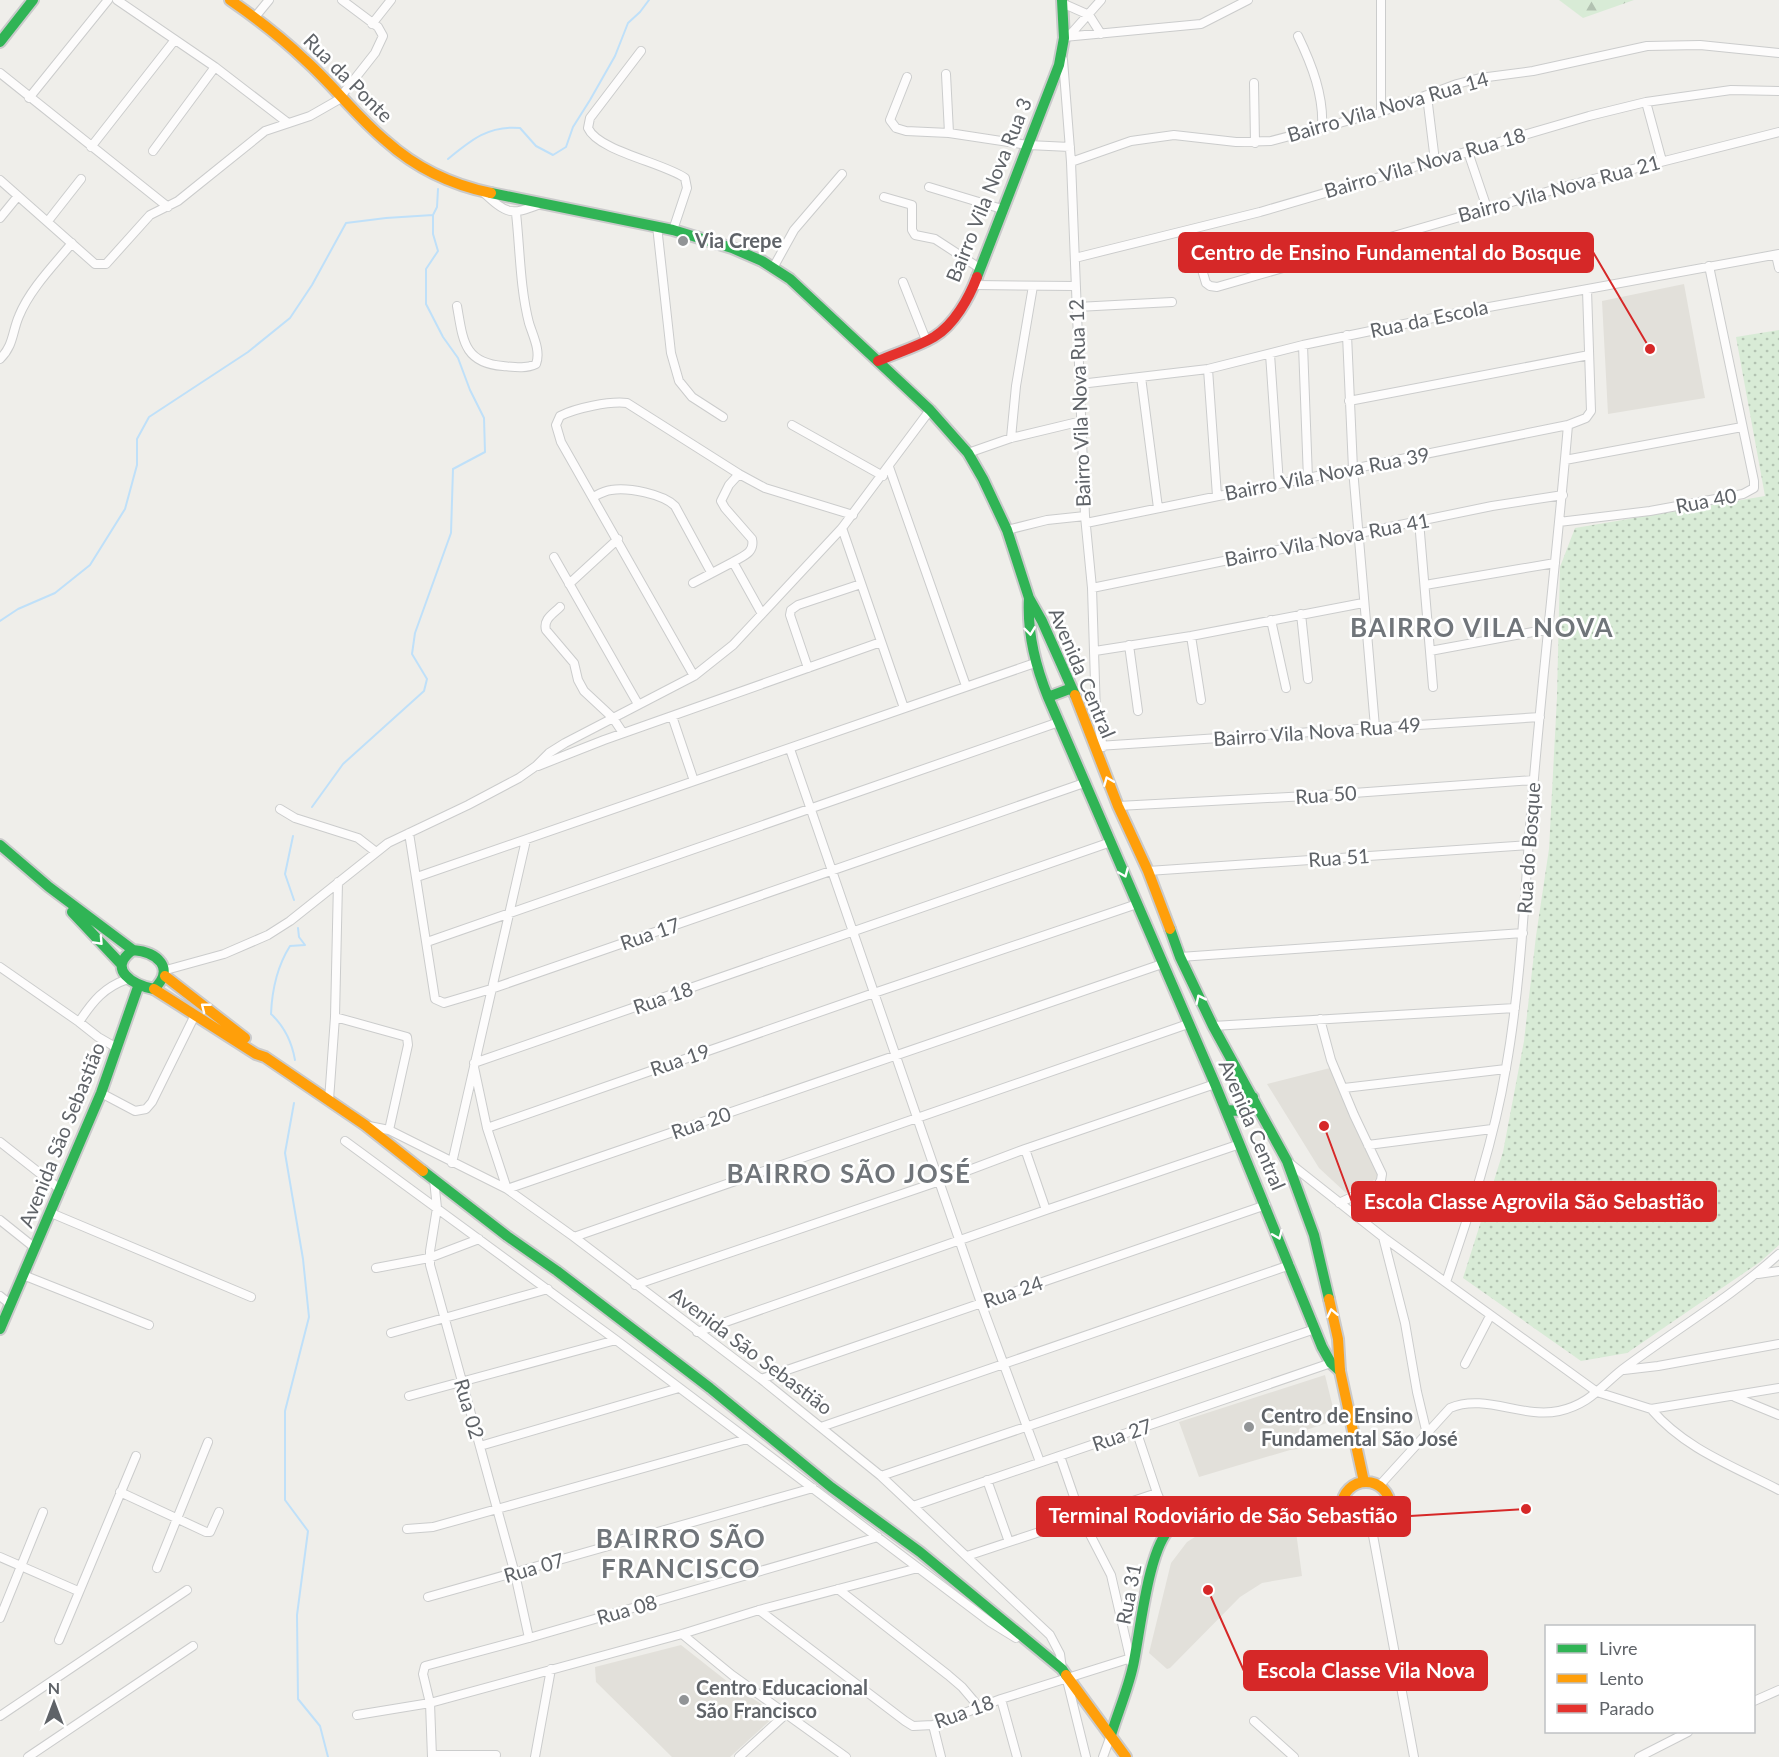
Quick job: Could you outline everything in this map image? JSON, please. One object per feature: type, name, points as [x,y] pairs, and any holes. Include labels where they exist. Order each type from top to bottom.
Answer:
[{"type":"street","points":[[2,33],[33,0]]},
{"type":"street","points":[[29,98],[108,0]]},
{"type":"street","points":[[117,0],[215,67],[288,123]]},
{"type":"street","name":"Rua da Ponte","points":[[230,0],[255,17],[306,60],[385,141],[417,165],[442,178],[482,191],[657,226],[732,249],[762,261],[790,279],[930,410]]},
{"type":"street","points":[[255,17],[269,0]]},
{"type":"street","points":[[0,180],[95,264],[106,264],[150,214],[168,207],[189,193],[266,130],[321,111],[342,95],[382,41],[380,29],[342,0]]},
{"type":"street","points":[[372,24],[391,0]]},
{"type":"street","points":[[1066,36],[1089,15],[1101,0]]},
{"type":"street","points":[[1066,36],[1201,24],[1248,0]]},
{"type":"street","points":[[1381,0],[1381,112]]},
{"type":"street","points":[[1062,2],[1089,15],[1101,34]]},
{"type":"street","points":[[1062,2],[1066,36],[1063,58]]},
{"type":"street","points":[[1298,36],[1322,99],[1322,128]]},
{"type":"street","points":[[91,147],[174,41]]},
{"type":"street","name":"Bairro Vila Nova Rua 14","points":[[1071,162],[1131,141],[1164,136],[1191,136],[1255,143],[1271,141],[1381,112],[1480,78],[1533,71],[1647,46],[1700,45],[1779,53]]},
{"type":"street","points":[[641,51],[587,124],[589,131],[598,139],[686,178],[687,189],[673,230]]},
{"type":"street","name":"Bairro Vila Nova Rua 3","points":[[878,361],[926,340],[946,327],[974,285],[1063,58]]},
{"type":"street","name":"Bairro Vila Nova Rua 12","points":[[1063,58],[1071,162],[1085,519],[1092,588],[1098,746]]},
{"type":"street","points":[[153,151],[215,67]]},
{"type":"street","points":[[0,73],[168,207]]},
{"type":"street","points":[[946,74],[949,133]]},
{"type":"street","points":[[908,77],[890,118],[892,125],[906,131],[949,133],[1028,145],[1070,147]]},
{"type":"street","points":[[1254,83],[1255,143]]},
{"type":"street","name":"Bairro Vila Nova Rua 18","points":[[1075,258],[1190,230],[1566,122],[1646,102],[1731,90],[1779,91]]},
{"type":"street","points":[[1427,96],[1435,161]]},
{"type":"street","points":[[1646,102],[1662,160]]},
{"type":"street","name":"Bairro Vila Nova Rua 21","points":[[1190,230],[1204,279],[1210,286],[1224,285],[1487,208],[1662,160],[1779,132]]},
{"type":"street","points":[[1468,152],[1487,208]]},
{"type":"street","points":[[772,268],[794,230],[842,174]]},
{"type":"street","points":[[48,221],[81,179]]},
{"type":"street","points":[[929,187],[1002,210]]},
{"type":"street","points":[[482,191],[504,209],[516,213],[542,203]]},
{"type":"street","points":[[0,218],[18,196]]},
{"type":"street","points":[[884,197],[912,206],[912,230],[918,236],[935,239],[981,269]]},
{"type":"street","points":[[457,306],[464,343],[472,355],[488,364],[527,367],[536,364],[538,352],[525,296],[516,213]]},
{"type":"street","points":[[657,226],[671,353],[676,373],[686,392],[723,417]]},
{"type":"street","points":[[0,359],[14,338],[18,317],[28,299],[72,243]]},
{"type":"street","points":[[1778,254],[1779,268]]},
{"type":"street","name":"Rua da Escola","points":[[1080,384],[1208,369],[1347,335],[1778,254]]},
{"type":"street","points":[[1565,460],[1742,427],[1709,266]]},
{"type":"street","points":[[903,282],[926,340]]},
{"type":"street","points":[[974,285],[1075,286]]},
{"type":"street","points":[[1011,438],[1016,386],[1033,286]]},
{"type":"street","points":[[1568,425],[1586,418],[1591,411],[1587,290]]},
{"type":"street","points":[[1077,307],[1172,302]]},
{"type":"street","points":[[1347,335],[1353,469],[1375,727]]},
{"type":"street","points":[[1303,345],[1308,479]]},
{"type":"street","points":[[1270,354],[1279,484]]},
{"type":"street","points":[[1349,401],[1589,355]]},
{"type":"street","points":[[1208,369],[1217,496]]},
{"type":"street","points":[[1141,377],[1158,508]]},
{"type":"street","points":[[694,676],[557,433],[556,425],[560,416],[615,402],[627,403],[765,488],[853,515]]},
{"type":"street","points":[[154,989],[165,973],[224,954],[268,935],[290,921],[376,852],[519,778],[549,753],[694,676],[733,645],[842,528],[930,410],[968,453],[983,479],[1007,530],[1029,598]]},
{"type":"street","points":[[968,453],[1011,438],[1082,421]]},
{"type":"street","points":[[792,425],[882,476]]},
{"type":"street","name":"Bairro Vila Nova Rua 39","points":[[1007,530],[1047,520],[1085,519],[1158,508],[1568,425]]},
{"type":"street","name":"Rua do Bosque","points":[[1446,1282],[1481,1177],[1506,1069],[1515,1008],[1530,845],[1533,780],[1563,495],[1568,425]]},
{"type":"street","name":"Rua 40","points":[[1559,522],[1650,511],[1750,492],[1754,488],[1754,481],[1742,427]]},
{"type":"street","points":[[889,467],[966,686]]},
{"type":"street","points":[[693,583],[748,554],[753,545],[750,535],[721,501],[729,485],[739,474]]},
{"type":"street","points":[[593,497],[608,490],[617,489],[651,494],[669,500],[675,506],[711,572]]},
{"type":"street","name":"Bairro Vila Nova Rua 41","points":[[1092,588],[1492,506],[1563,495]]},
{"type":"street","points":[[1419,521],[1433,687]]},
{"type":"street","points":[[842,528],[904,708]]},
{"type":"street","points":[[569,584],[618,539]]},
{"type":"street","points":[[554,557],[638,704]]},
{"type":"street","points":[[733,562],[762,614]]},
{"type":"street","points":[[1425,585],[1555,563]]},
{"type":"street","points":[[808,668],[790,610],[798,605],[861,584]]},
{"type":"street","name":"Avenida Central","points":[[1029,598],[1029,622],[1035,663],[1048,697],[1266,1204],[1315,1329],[1331,1363],[1340,1371]]},
{"type":"street","name":"Avenida Central","points":[[1029,598],[1042,621],[1098,746],[1118,806],[1148,871],[1180,957],[1213,1026],[1293,1174],[1311,1225],[1323,1270],[1338,1339],[1340,1371],[1364,1482]]},
{"type":"street","points":[[1095,651],[1191,636],[1363,603]]},
{"type":"street","points":[[560,607],[544,624],[546,630],[574,663],[578,680],[584,691],[613,718],[623,733]]},
{"type":"street","points":[[1301,614],[1308,679]]},
{"type":"street","points":[[1271,620],[1286,688]]},
{"type":"street","points":[[1430,651],[1549,629]]},
{"type":"street","points":[[1191,636],[1201,700]]},
{"type":"street","points":[[536,766],[881,642]]},
{"type":"street","points":[[1129,645],[1138,711]]},
{"type":"street","points":[[417,878],[1035,663]]},
{"type":"street","points":[[1048,697],[1072,688]]},
{"type":"street","points":[[672,716],[694,781]]},
{"type":"street","name":"Bairro Vila Nova Rua 49","points":[[1098,746],[1540,717]]},
{"type":"street","points":[[409,833],[427,942],[1059,722]]},
{"type":"street","points":[[790,749],[981,1303],[1040,1462]]},
{"type":"street","name":"Rua 50","points":[[1118,806],[1326,795],[1533,780]]},
{"type":"street","name":"Rua 17","points":[[427,942],[431,982],[437,1001],[450,1002],[1084,783]]},
{"type":"street","points":[[280,809],[295,818],[358,838],[376,852]]},
{"type":"street","points":[[452,1163],[526,840]]},
{"type":"street","name":"Rua 18","points":[[474,1063],[1111,842]]},
{"type":"street","name":"Avenida São Sebastião","points":[[0,845],[49,887],[133,950],[150,954],[162,963],[165,973],[266,1057],[365,1125],[507,1236],[557,1271],[710,1388],[831,1487],[920,1552],[1066,1675],[1126,1757]]},
{"type":"street","name":"Rua 51","points":[[1148,871],[1530,845]]},
{"type":"street","points":[[329,1100],[335,1017],[338,882]]},
{"type":"street","name":"Avenida São Sebastião","points":[[49,887],[121,964],[122,972],[138,987],[154,989],[256,1054],[266,1057]]},
{"type":"street","name":"Rua 19","points":[[487,1128],[1137,904]]},
{"type":"street","points":[[1180,957],[1522,933]]},
{"type":"street","points":[[121,964],[123,957],[133,950]]},
{"type":"street","name":"Rua 20","points":[[507,1190],[1162,964]]},
{"type":"street","points":[[0,967],[117,1048]]},
{"type":"street","points":[[79,1022],[100,994],[116,983],[128,979]]},
{"type":"street","name":"Avenida São Sebastião","points":[[0,1329],[101,1093],[138,987]]},
{"type":"street","points":[[1213,1026],[1515,1008]]},
{"type":"street","points":[[101,1093],[135,1111],[146,1109],[152,1102],[195,1015]]},
{"type":"street","points":[[335,1017],[407,1037],[408,1045],[389,1130]]},
{"type":"street","points":[[1320,1019],[1331,1060],[1380,1170],[1381,1180],[1374,1187],[1339,1203]]},
{"type":"street","points":[[574,1237],[1188,1024]]},
{"type":"street","points":[[474,1063],[487,1128],[507,1190]]},
{"type":"street","points":[[1344,1088],[1506,1069]]},
{"type":"street","points":[[635,1285],[1215,1084]]},
{"type":"street","points":[[1226,1110],[1240,1112],[1253,1097]]},
{"type":"street","points":[[1232,1125],[1244,1114],[1261,1112]]},
{"type":"street","name":"Avenida São Sebastião","points":[[365,1125],[389,1130],[507,1190],[574,1237],[761,1379],[881,1476],[1050,1635],[1060,1654],[1066,1675]]},
{"type":"street","points":[[1368,1145],[1492,1129]]},
{"type":"street","points":[[345,1141],[548,1289],[1006,1633],[1013,1637],[1021,1637]]},
{"type":"street","points":[[0,1142],[61,1190]]},
{"type":"street","points":[[697,1332],[1240,1144]]},
{"type":"street","points":[[1025,1149],[1046,1210]]},
{"type":"street","points":[[1287,1161],[1383,1237],[1598,1392],[1651,1409],[1779,1388]]},
{"type":"street","points":[[1293,1174],[1315,1184]]},
{"type":"street","name":"Rua 02","points":[[433,1178],[436,1208],[429,1258],[497,1509],[529,1638]]},
{"type":"street","name":"Rua 24","points":[[761,1379],[1266,1204]]},
{"type":"street","points":[[51,1213],[251,1297]]},
{"type":"street","points":[[0,1220],[35,1248]]},
{"type":"street","points":[[1383,1237],[1405,1323],[1427,1434]]},
{"type":"street","points":[[376,1268],[429,1258],[479,1239]]},
{"type":"street","points":[[1379,1486],[1445,1413],[1460,1405],[1483,1404],[1529,1413],[1549,1413],[1584,1403],[1622,1370],[1757,1274],[1779,1254]]},
{"type":"street","points":[[821,1427],[1290,1265]]},
{"type":"street","points":[[1757,1274],[1779,1271]]},
{"type":"street","points":[[23,1275],[149,1325]]},
{"type":"street","points":[[391,1333],[548,1289]]},
{"type":"street","points":[[0,1296],[10,1304]]},
{"type":"street","points":[[1465,1364],[1490,1316]]},
{"type":"street","points":[[881,1476],[1315,1329]]},
{"type":"street","points":[[409,1396],[616,1340]]},
{"type":"street","points":[[1622,1370],[1658,1366],[1779,1344]]},
{"type":"street","name":"Rua 27","points":[[913,1506],[1331,1363]]},
{"type":"street","points":[[480,1446],[679,1388]]},
{"type":"street","points":[[1734,1396],[1779,1415]]},
{"type":"street","points":[[1651,1409],[1663,1423],[1691,1446],[1779,1490]]},
{"type":"street","points":[[1136,1430],[1171,1527],[1189,1518],[1207,1514],[1289,1504],[1341,1503]]},
{"type":"street","points":[[407,1529],[433,1527],[747,1439]]},
{"type":"street","points":[[157,1568],[208,1442]]},
{"type":"street","points":[[59,1640],[136,1456]]},
{"type":"street","points":[[1060,1456],[1081,1517],[1111,1575],[1131,1664]]},
{"type":"street","points":[[987,1480],[1009,1542]]},
{"type":"street","points":[[1364,1482],[1379,1486],[1389,1497],[1389,1514],[1383,1524],[1372,1530],[1350,1525],[1343,1515],[1341,1503],[1349,1488],[1364,1482]]},
{"type":"street","name":"Rua 07","points":[[428,1597],[813,1488]]},
{"type":"street","points":[[120,1492],[206,1532],[210,1532],[219,1512]]},
{"type":"street","points":[[967,1556],[1157,1493]]},
{"type":"street","points":[[0,1618],[43,1512]]},
{"type":"street","name":"Rua 31","points":[[1111,1735],[1131,1664],[1157,1547],[1171,1527]]},
{"type":"street","points":[[1372,1530],[1414,1757]]},
{"type":"street","name":"Rua 08","points":[[430,1703],[422,1671],[425,1666],[878,1537]]},
{"type":"street","points":[[0,1557],[78,1591]]},
{"type":"street","points":[[357,1715],[430,1703],[682,1634],[759,1610],[918,1568]]},
{"type":"street","points":[[838,1589],[948,1675],[979,1707]]},
{"type":"street","points":[[0,1716],[187,1590]]},
{"type":"street","name":"Rua 18","points":[[759,1610],[913,1726],[933,1725],[1066,1675],[1131,1664]]},
{"type":"street","points":[[682,1634],[732,1675],[846,1757]]},
{"type":"street","points":[[28,1757],[193,1646]]},
{"type":"street","points":[[535,1757],[551,1669]]},
{"type":"street","points":[[1066,1675],[1086,1757]]},
{"type":"street","points":[[1755,1701],[1779,1690]]},
{"type":"street","points":[[1001,1699],[1017,1757]]},
{"type":"street","points":[[430,1703],[432,1756],[496,1755]]},
{"type":"street","points":[[739,1757],[787,1713]]},
{"type":"street","points":[[1254,1721],[1294,1757]]},
{"type":"street","points":[[933,1725],[941,1757]]},
{"type":"street","points":[[1639,1757],[1684,1733]]},
{"type":"street","points":[[1103,1757],[1111,1735]]},
{"type":"shaded area","points":[[1684,284],[1705,398],[1608,414],[1602,301]]},
{"type":"shaded area","points":[[1330,1068],[1379,1178],[1346,1193],[1319,1168],[1267,1084]]},
{"type":"shaded area","name":"Centro de Ensino Fundamental São José","points":[[1325,1375],[1336,1420],[1303,1431],[1307,1448],[1290,1450],[1199,1477],[1179,1422]]},
{"type":"shaded area","points":[[1294,1517],[1302,1576],[1262,1583],[1240,1597],[1170,1668],[1167,1669],[1149,1653],[1171,1563],[1187,1542],[1209,1528]]},
{"type":"shaded area","name":"Centro Educacional São Francisco","points":[[681,1645],[733,1686],[777,1714],[730,1757],[672,1757],[596,1682],[595,1667]]},
{"type":"green space","points":[[1559,0],[1634,0],[1583,18]]},
{"type":"green space","points":[[1779,330],[1779,1245],[1760,1262],[1627,1353],[1581,1361],[1463,1278],[1503,1152],[1524,1041],[1549,849],[1557,697],[1560,567],[1575,528],[1765,496],[1736,337]]},
{"type":"waterway","points":[[448,159],[481,135],[499,129],[520,128],[536,146],[553,155],[566,147],[573,127],[615,56],[628,23],[649,0]]},
{"type":"waterway","points":[[312,807],[343,764],[424,691],[427,679],[412,654],[415,633],[451,533],[453,469],[485,452],[484,418],[458,358],[443,337],[426,304],[426,269],[438,251],[433,234],[433,215],[437,207],[438,189]]},
{"type":"waterway","points":[[0,621],[18,609],[55,593],[90,565],[125,509],[137,465],[137,439],[149,417],[248,352],[290,318],[312,285],[346,223],[433,215]]},
{"type":"waterway","points":[[293,836],[285,874],[294,900]]},
{"type":"waterway","points":[[295,1060],[287,1035],[271,1014],[276,978],[282,961],[290,946],[305,945],[299,937],[298,928]]},
{"type":"waterway","points":[[294,1103],[285,1153],[303,1259],[309,1317],[285,1411],[285,1500],[308,1531],[297,1615],[298,1699],[320,1726],[328,1757]]},
{"type":"traffic: fast","points":[[0,42],[33,0]]},
{"type":"traffic: fast","points":[[977,277],[1059,65],[1064,38],[1062,0]]},
{"type":"traffic: fast","points":[[491,193],[673,230],[732,248],[762,261],[790,279],[930,410],[968,453],[1007,530],[1029,598],[1042,621],[1075,695]]},
{"type":"traffic: fast","points":[[1029,598],[1029,624],[1033,649],[1048,697],[1215,1084],[1322,1347],[1331,1363],[1340,1371]]},
{"type":"traffic: fast","points":[[1048,697],[1072,688]]},
{"type":"traffic: fast","points":[[0,845],[49,887],[133,950]]},
{"type":"traffic: fast","points":[[72,912],[121,964]]},
{"type":"traffic: fast","points":[[1170,929],[1180,957],[1213,1026],[1287,1161],[1314,1235],[1329,1299]]},
{"type":"traffic: fast","points":[[133,950],[150,954],[161,962],[163,974],[154,989],[131,980],[122,970],[125,957],[133,950]]},
{"type":"traffic: fast","points":[[0,1329],[101,1093],[138,987]]},
{"type":"traffic: fast","points":[[1226,1110],[1241,1111],[1253,1097]]},
{"type":"traffic: fast","points":[[423,1171],[710,1388],[831,1487],[920,1552],[1062,1669],[1066,1675]]},
{"type":"traffic: fast","points":[[1111,1735],[1131,1675],[1151,1571],[1164,1537],[1172,1527],[1205,1514],[1228,1510],[1280,1505],[1342,1503]]},
{"type":"traffic: slow","points":[[230,0],[269,28],[296,52],[375,132],[398,151],[435,174],[491,193]]},
{"type":"traffic: slow","points":[[1075,695],[1118,806],[1148,871],[1170,929]]},
{"type":"traffic: slow","points":[[165,976],[245,1038]]},
{"type":"traffic: slow","points":[[154,989],[256,1054],[265,1057],[365,1125],[423,1171]]},
{"type":"traffic: slow","points":[[1329,1299],[1338,1339],[1340,1371],[1364,1482]]},
{"type":"traffic: slow","points":[[1361,1482],[1371,1482],[1383,1489],[1390,1501],[1390,1506],[1390,1511],[1383,1523],[1371,1530],[1361,1530],[1346,1519],[1342,1511],[1342,1501],[1353,1486],[1361,1482]]},
{"type":"traffic: slow","points":[[1066,1675],[1126,1757]]},
{"type":"traffic: jam","points":[[878,361],[921,344],[941,332],[960,310],[977,277]]},
{"type":"place","name":"Via Crepe","points":[[683,241]]},
{"type":"place","name":"Centro de Ensino Fundamental do Bosque","points":[[1650,349]]},
{"type":"place","name":"Escola Classe Agrovila São Sebastião","points":[[1324,1126]]},
{"type":"place","name":"Centro de Ensino Fundamental São José","points":[[1249,1427]]},
{"type":"place","name":"Terminal Rodoviário de São Sebastião","points":[[1526,1509]]},
{"type":"place","name":"Escola Classe Vila Nova","points":[[1208,1590]]},
{"type":"place","name":"Centro Educacional São Francisco","points":[[684,1700]]},
{"type":"district","name":"BAIRRO VILA NOVA","points":[[1482,628]]},
{"type":"district","name":"BAIRRO SÃO JOSÉ","points":[[849,1174]]},
{"type":"district","name":"BAIRRO SÃO FRANCISCO","points":[[681,1554]]}]
